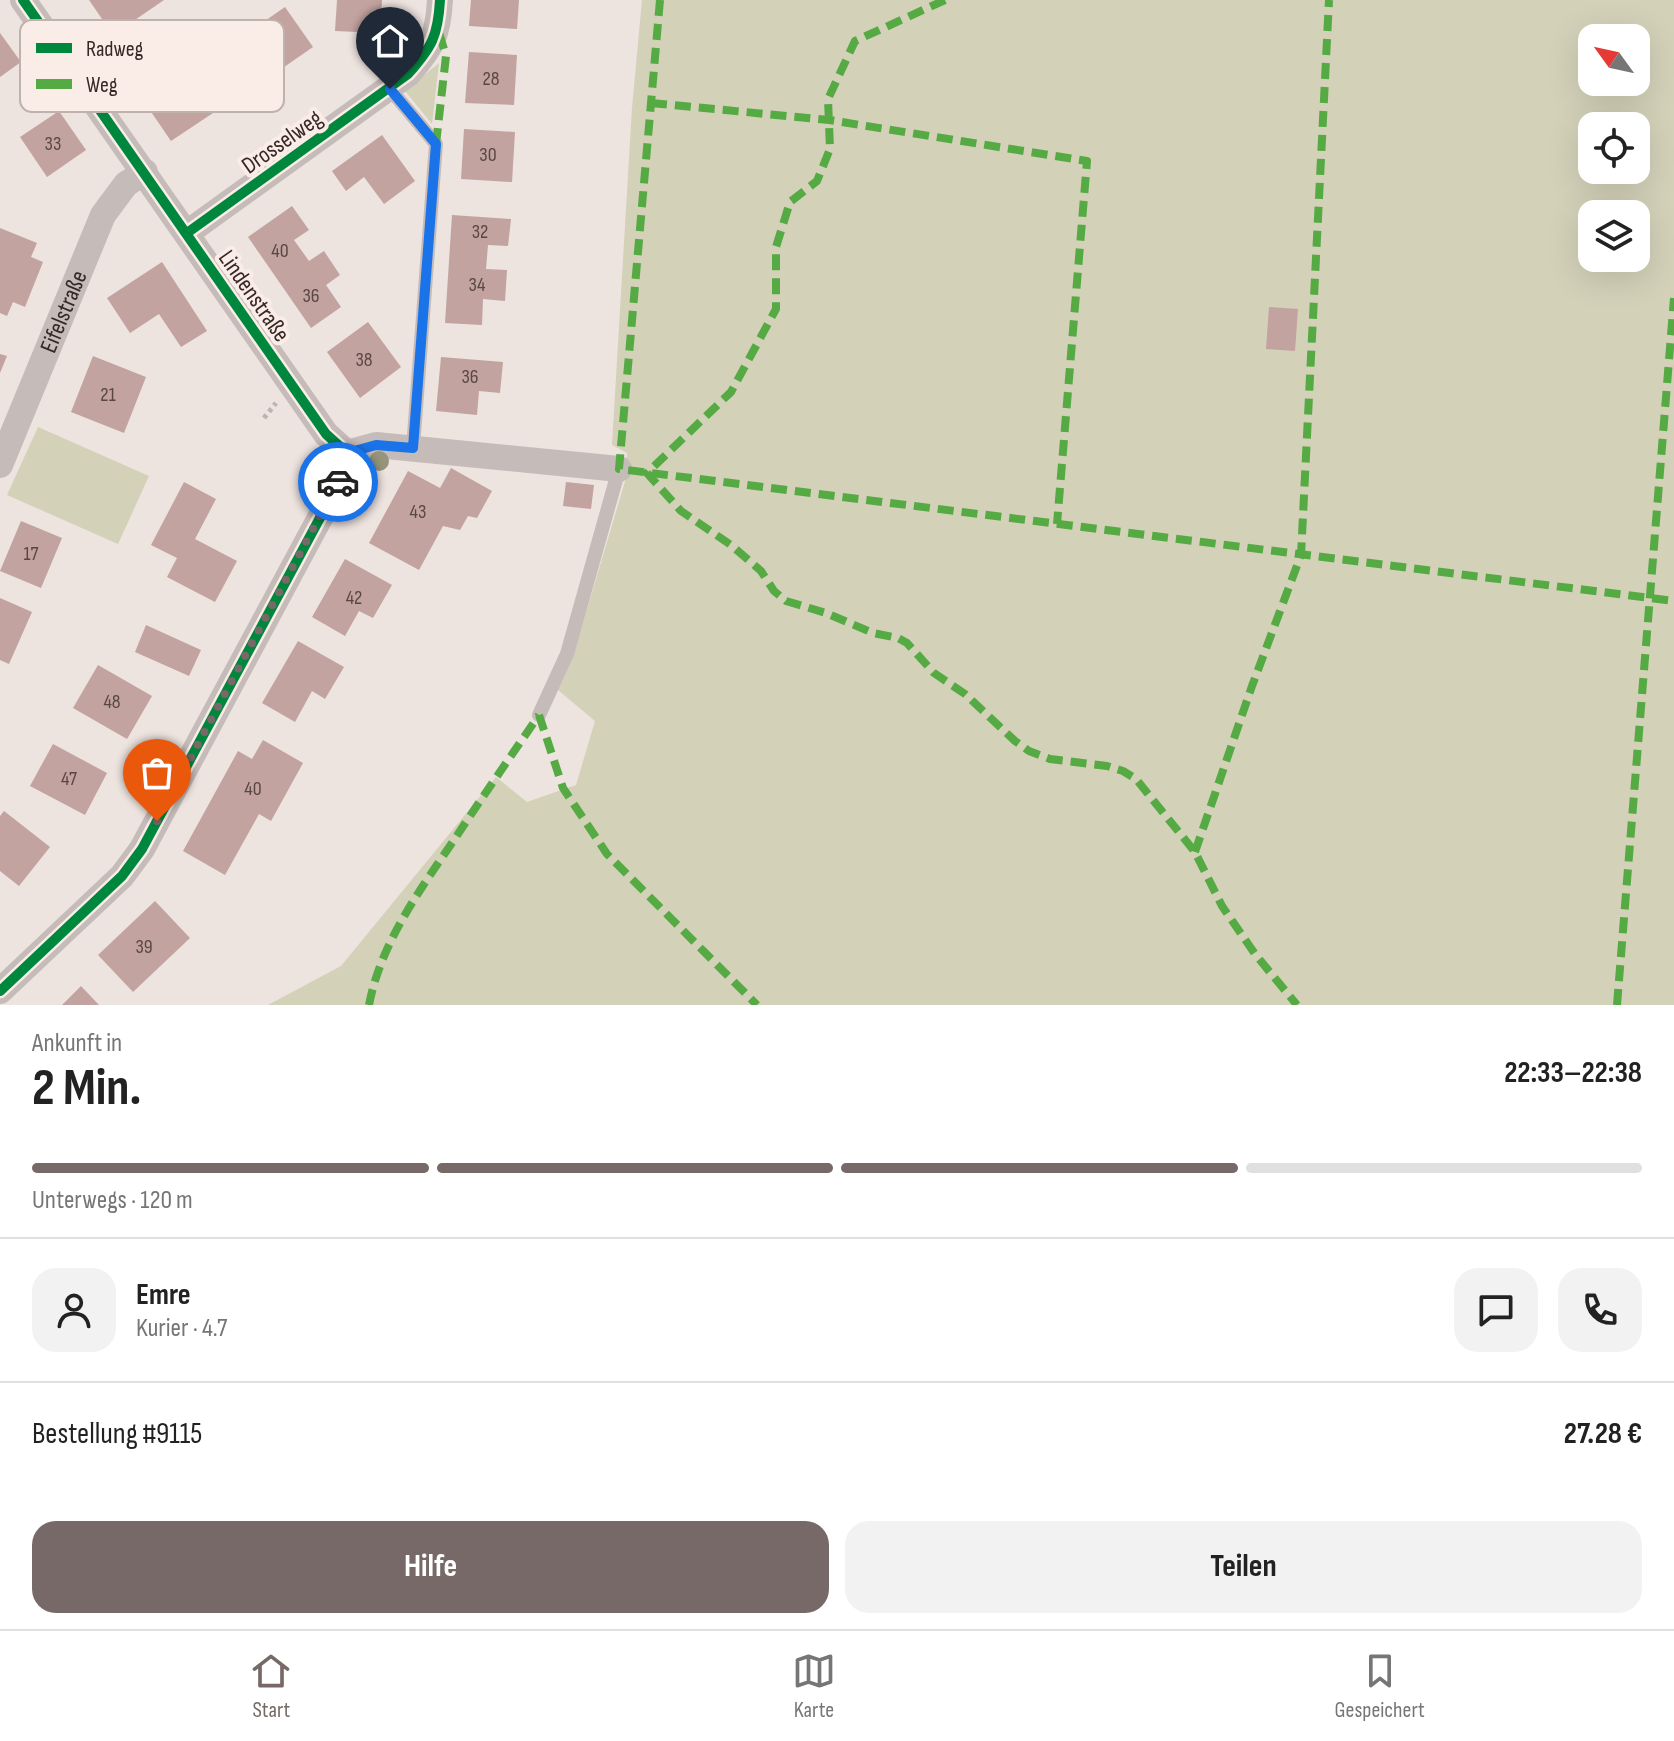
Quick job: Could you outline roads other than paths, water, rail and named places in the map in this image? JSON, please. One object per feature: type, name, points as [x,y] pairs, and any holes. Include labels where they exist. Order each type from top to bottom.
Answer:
[{"type":"street","name":"Lindenstraße","points":[[23,0],[37,20]]},
{"type":"street","name":"Drosselweg","points":[[187,233],[408,74],[426,54],[438,29],[440,0]]},
{"type":"street","name":"Lindenstraße","points":[[102,112],[326,434],[347,453]]},
{"type":"street","name":"Eifelstraße","points":[[0,465],[103,215],[126,184],[145,172]]},
{"type":"street","points":[[0,991],[122,876],[142,849],[336,488],[347,453],[376,445],[619,469]]},
{"type":"lane","points":[[390,89],[436,144],[413,448]]},
{"type":"lane","points":[[539,715],[567,654],[619,469]]}]
